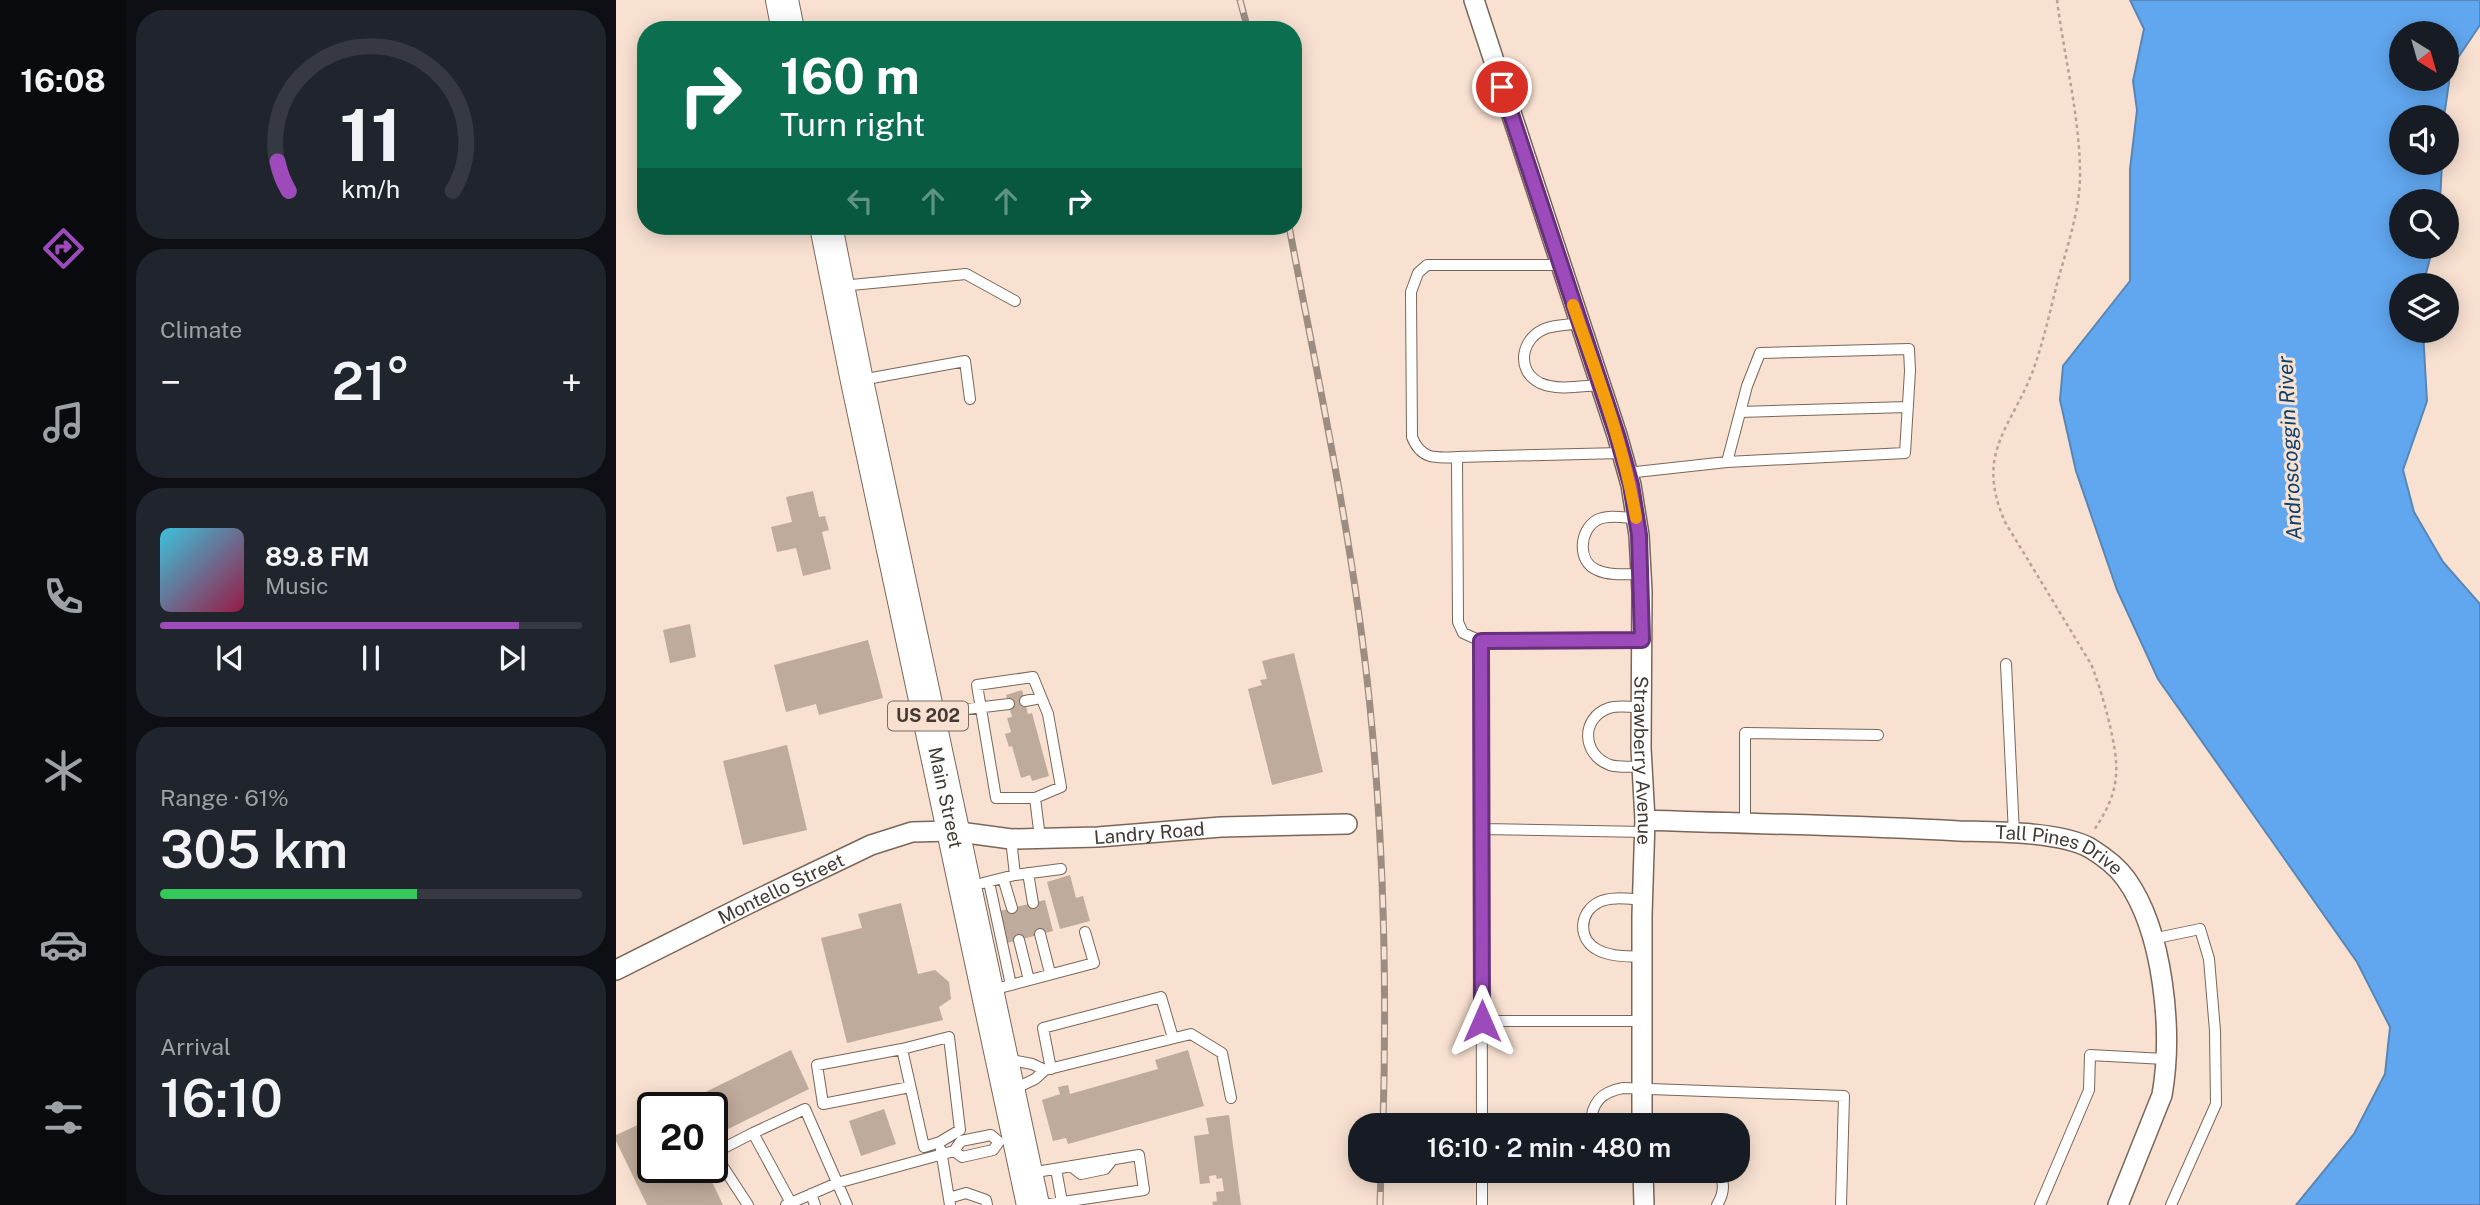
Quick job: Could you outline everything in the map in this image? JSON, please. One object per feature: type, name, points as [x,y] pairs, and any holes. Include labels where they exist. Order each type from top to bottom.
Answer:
[{"type":"highway","points":[[782,0],[786,21]]},
{"type":"highway","name":"Main Street","points":[[828,235],[952,831],[977,885],[999,988],[1002,1058],[1010,1090],[1009,1139],[1041,1171],[1047,1204]]},
{"type":"street","name":"Strawberry Avenue","points":[[1474,0],[1622,453],[1636,518],[1641,575],[1645,826],[1642,900],[1642,1113]]},
{"type":"street","name":"Landry Road","points":[[952,831],[1011,839],[1221,827],[1347,824]]},
{"type":"street","name":"Tall Pines Drive","points":[[1645,826],[1745,824],[1891,827],[2014,834],[2075,842],[2107,860],[2127,880],[2141,905],[2164,990],[2165,1059],[2162,1095],[2118,1205]]},
{"type":"street","name":"Montello Street","points":[[616,970],[871,845],[912,832],[952,831]]},
{"type":"street","points":[[1643,1183],[1644,1205]]},
{"type":"lane","points":[[1560,265],[1427,265],[1419,273],[1410,292],[1412,437],[1416,448],[1434,458],[1622,453]]},
{"type":"lane","points":[[837,287],[966,274],[1015,301]]},
{"type":"lane","points":[[1580,323],[1546,328],[1532,336],[1525,347],[1523,362],[1538,382],[1550,386],[1600,385]]},
{"type":"lane","points":[[1627,473],[1727,462],[1905,453],[1909,349],[1760,354],[1747,386],[1727,462]]},
{"type":"lane","points":[[857,381],[965,361],[970,399]]},
{"type":"lane","points":[[1740,412],[1908,407]]},
{"type":"lane","points":[[1457,457],[1458,622],[1463,633],[1481,641],[1642,640]]},
{"type":"lane","points":[[1636,518],[1608,517],[1598,520],[1589,527],[1582,547],[1585,558],[1593,569],[1603,573],[1641,575]]},
{"type":"lane","points":[[1481,641],[1482,1113]]},
{"type":"lane","points":[[2006,664],[2014,834]]},
{"type":"lane","points":[[1033,677],[1048,714],[1061,787],[1035,798],[996,799],[981,707],[977,685],[1033,677]]},
{"type":"lane","points":[[1025,701],[1041,698]]},
{"type":"lane","points":[[928,714],[1009,704]]},
{"type":"lane","points":[[1642,708],[1611,708],[1597,715],[1587,738],[1591,750],[1599,759],[1612,765],[1642,767]]},
{"type":"lane","points":[[1745,824],[1745,733],[1878,735]]},
{"type":"lane","points":[[1035,798],[1040,838]]},
{"type":"lane","points":[[1482,829],[1645,826]]},
{"type":"lane","points":[[1011,839],[1015,875]]},
{"type":"lane","points":[[977,885],[1015,875],[1061,869]]},
{"type":"lane","points":[[1028,873],[1033,903]]},
{"type":"lane","points":[[1003,878],[1012,908]]},
{"type":"lane","points":[[1642,900],[1624,898],[1600,902],[1590,909],[1582,922],[1583,934],[1588,944],[1597,950],[1608,954],[1642,957]]},
{"type":"lane","points":[[2152,939],[2200,929],[2209,959],[2215,1031],[2216,1104],[2171,1205]]},
{"type":"lane","points":[[999,988],[1094,963],[1085,932]]},
{"type":"lane","points":[[1041,934],[1050,973]]},
{"type":"lane","points":[[1019,940],[1029,979]]},
{"type":"lane","points":[[1048,1069],[1043,1028],[1161,997],[1173,1038]]},
{"type":"lane","points":[[1482,1021],[1642,1021]]},
{"type":"lane","points":[[1010,1090],[1035,1079],[1048,1069],[1191,1034],[1222,1053],[1231,1098]]},
{"type":"lane","points":[[823,1104],[817,1065],[949,1037],[960,1130],[940,1142],[924,1147],[901,1049]]},
{"type":"lane","points":[[2040,1205],[2089,1090],[2090,1055],[2165,1059]]},
{"type":"lane","points":[[1002,1058],[1048,1069]]},
{"type":"lane","points":[[748,1205],[715,1153],[805,1109],[910,1087]]},
{"type":"lane","points":[[1591,1113],[1602,1095],[1623,1088],[1844,1096],[1841,1205]]},
{"type":"lane","points":[[805,1109],[847,1205]]},
{"type":"lane","points":[[753,1133],[788,1204],[837,1183],[954,1151],[961,1141],[991,1135],[1009,1139]]},
{"type":"lane","points":[[954,1151],[962,1157],[993,1150],[1009,1139]]},
{"type":"lane","points":[[940,1142],[950,1202],[966,1193],[986,1199],[987,1205]]},
{"type":"lane","points":[[1041,1171],[1139,1155],[1144,1190],[1043,1205]]},
{"type":"lane","points":[[1482,1183],[1482,1205]]},
{"type":"lane","points":[[1717,1205],[1722,1198],[1723,1183]]},
{"type":"lane","points":[[811,1194],[815,1205]]},
{"type":"path","points":[[2057,0],[2079,155],[2075,218],[2036,361],[2026,388],[1999,439],[1992,473],[1995,496],[2005,522],[2091,664],[2100,685],[2117,773],[2109,803],[2091,834]]},
{"type":"water","name":"Androscoggin River","points":[[2130,0],[2480,0],[2480,25],[2459,56],[2459,21],[2389,21],[2389,91],[2448,91],[2446,105],[2389,105],[2389,175],[2441,175],[2441,189],[2389,189],[2389,259],[2430,259],[2426,273],[2389,273],[2389,343],[2424,343],[2427,401],[2403,470],[2414,512],[2443,562],[2480,604],[2480,1205],[2296,1205],[2354,1134],[2385,1074],[2390,1027],[2357,962],[2158,679],[2117,590],[2076,471],[2060,400],[2063,366],[2130,281],[2130,169],[2137,110],[2133,81],[2144,29]]},
{"type":"building","points":[[813,491],[819,517],[825,516],[829,530],[822,532],[831,569],[803,576],[796,548],[777,552],[771,527],[792,522],[786,497]]},
{"type":"building","points":[[690,624],[696,657],[670,663],[663,630]]},
{"type":"building","points":[[868,640],[883,698],[819,715],[816,704],[786,712],[774,665]]},
{"type":"building","points":[[1294,653],[1323,772],[1272,785],[1248,689],[1262,685],[1260,680],[1267,679],[1262,661]]},
{"type":"building","points":[[1022,690],[1028,714],[1032,713],[1049,776],[1032,781],[1030,775],[1021,778],[1012,746],[1009,747],[1005,734],[1011,732],[1007,718],[1012,717],[1006,695]]},
{"type":"building","points":[[787,745],[807,830],[743,845],[723,761]]},
{"type":"building","points":[[1070,875],[1076,898],[1083,896],[1090,921],[1060,929],[1047,882]]},
{"type":"building","points":[[1045,900],[1053,931],[1007,943],[999,911]]},
{"type":"building","points":[[901,903],[918,974],[935,970],[949,982],[951,999],[939,1007],[943,1020],[847,1043],[821,938],[862,928],[858,914]]},
{"type":"building","points":[[791,1050],[809,1089],[728,1129],[728,1092],[706,1092]]},
{"type":"building","points":[[1188,1050],[1204,1106],[1068,1144],[1066,1138],[1053,1141],[1042,1100],[1060,1094],[1058,1087],[1068,1085],[1070,1094],[1158,1069],[1155,1060]]},
{"type":"building","points":[[884,1109],[896,1144],[861,1156],[849,1121]]},
{"type":"building","points":[[1229,1115],[1241,1205],[1213,1205],[1212,1202],[1217,1201],[1216,1192],[1224,1191],[1222,1178],[1209,1176],[1210,1183],[1200,1184],[1194,1136],[1209,1134],[1206,1118]]},
{"type":"building","points":[[637,1125],[637,1183],[713,1183],[723,1205],[647,1205],[616,1141],[616,1135]]},
{"type":"railway","points":[[1240,0],[1246,21]]},
{"type":"railway","points":[[1291,235],[1345,526],[1370,707],[1383,916],[1383,1113]]},
{"type":"railway","points":[[1380,1205],[1381,1183]]},
{"type":"slow traffic","points":[[1573,305],[1617,435],[1631,485],[1636,518]]},
{"type":"route","points":[[1482,1021],[1481,641],[1642,640],[1639,535],[1631,485],[1502,87]]}]
